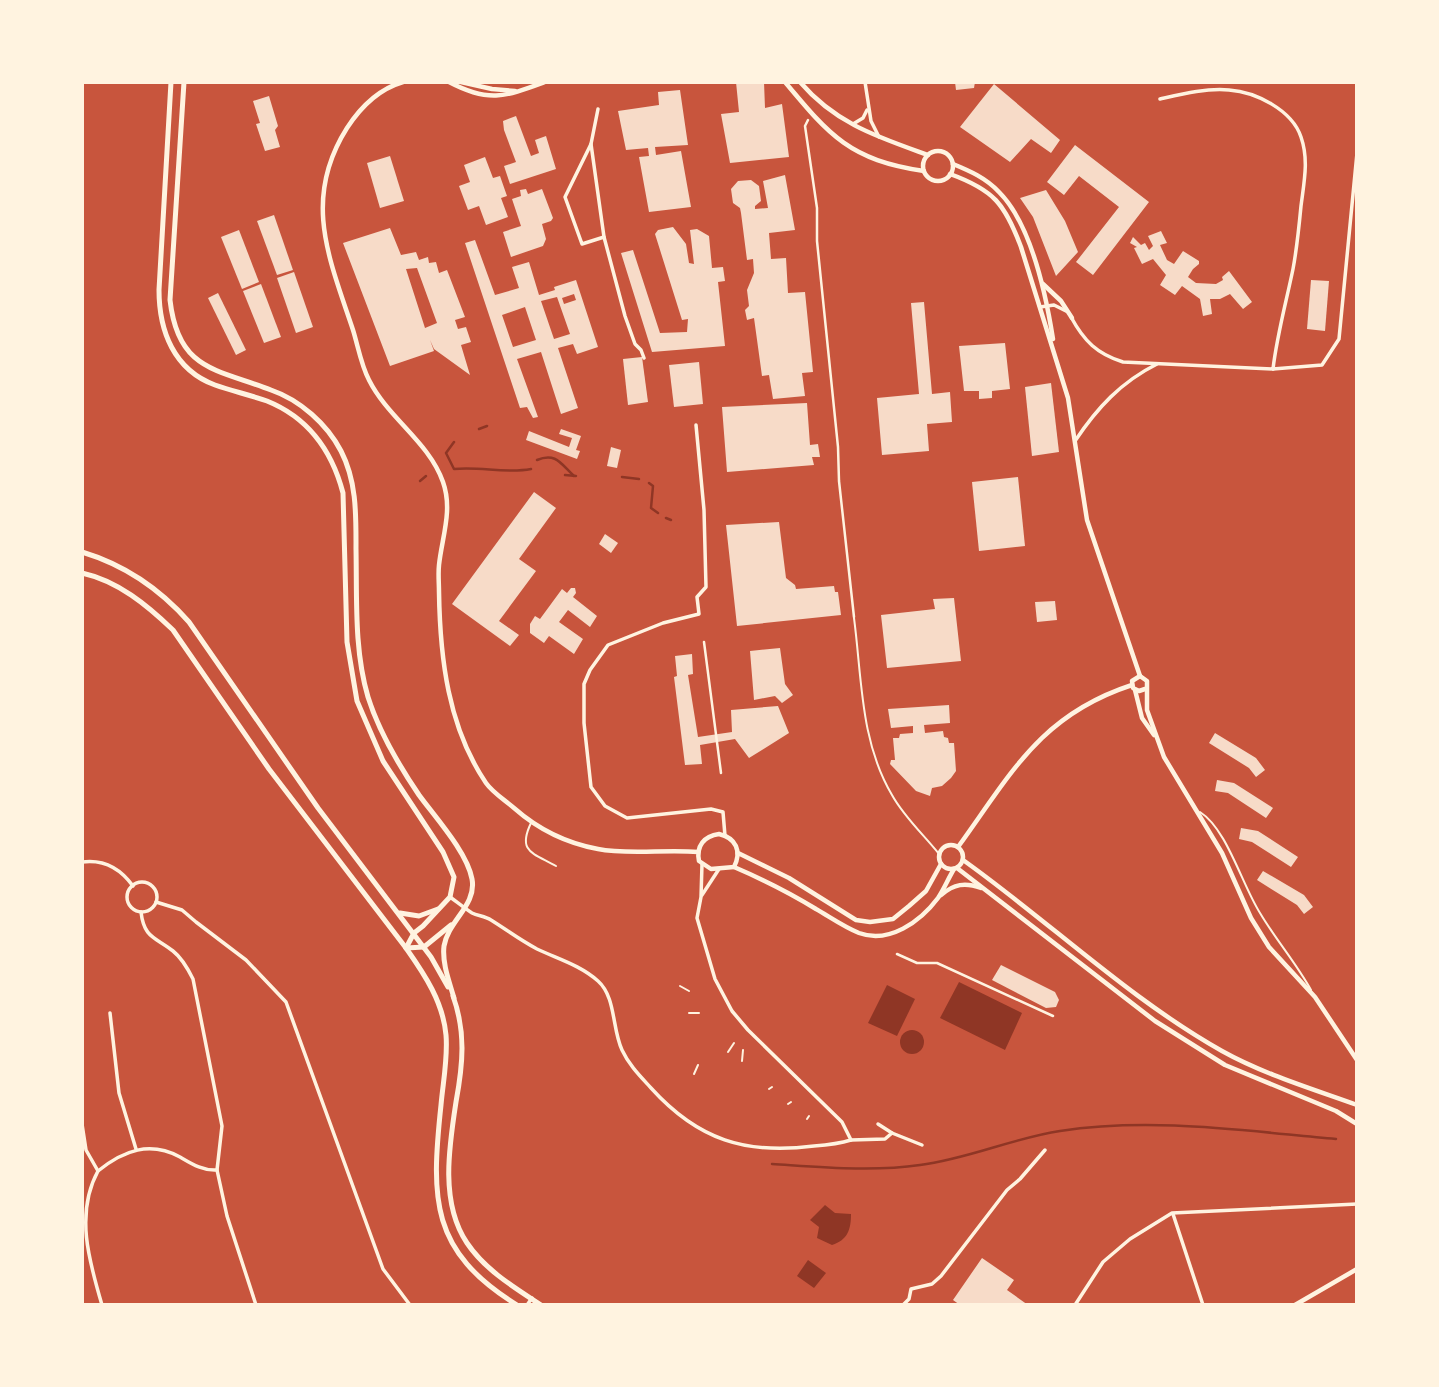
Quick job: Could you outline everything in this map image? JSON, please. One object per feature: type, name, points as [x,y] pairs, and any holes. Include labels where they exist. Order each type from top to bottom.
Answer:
[{"type":"main road","points":[[170,82],[159,290],[163,331],[175,354],[191,372],[215,385],[267,401],[285,411],[312,431],[330,456],[343,493],[347,642],[357,701],[383,761],[450,864],[454,877],[450,897],[444,906],[414,933],[406,948]]},
{"type":"main road","points":[[184,82],[170,300],[178,334],[186,348],[207,368],[272,390],[306,410],[322,424],[341,450],[355,496],[359,645],[368,697],[397,762],[468,868],[472,890],[465,908],[424,947],[406,948]]},
{"type":"main road","points":[[82,552],[116,564],[138,576],[174,605],[189,622],[318,808],[424,947],[454,998]]},
{"type":"main road","points":[[82,573],[123,589],[157,614],[173,630],[269,769],[406,948],[434,992],[446,1035],[446,1059],[435,1156],[439,1210],[448,1236],[477,1277],[509,1302],[517,1305]]},
{"type":"main road","points":[[397,912],[419,916],[444,906]]},
{"type":"main road","points":[[453,922],[444,956],[463,1039],[461,1076],[449,1159],[454,1213],[467,1243],[478,1256],[508,1283],[541,1305]]},
{"type":"street","points":[[403,82],[384,90],[356,114],[336,146],[328,163],[323,201],[324,231],[335,281],[368,380],[386,408],[428,455],[443,481],[449,507],[439,565],[440,634],[449,694],[461,738],[488,785],[531,823],[556,837],[600,849],[698,852]]},
{"type":"street","points":[[449,82],[481,96],[499,96],[544,83]]},
{"type":"street","points":[[461,82],[492,89],[520,91]]},
{"type":"street","points":[[785,82],[820,124],[841,142],[874,159],[924,171]]},
{"type":"street","points":[[800,82],[829,110],[851,125],[928,155]]},
{"type":"street","points":[[866,82],[871,121],[879,137]]},
{"type":"street","points":[[1160,99],[1188,93],[1227,90],[1244,93],[1271,103],[1289,118],[1301,135],[1307,161],[1293,267],[1276,340],[1273,369]]},
{"type":"street","points":[[851,125],[863,118],[868,101]]},
{"type":"street","points":[[598,109],[591,144],[565,197],[582,244],[604,237]]},
{"type":"street","points":[[808,120],[804,126],[817,208],[817,241],[854,617]]},
{"type":"street","points":[[591,144],[604,237],[625,316],[635,344],[644,358]]},
{"type":"street","points":[[953,164],[950,174],[936,181],[929,178],[924,171],[924,162],[928,155],[945,153],[953,164],[982,178],[1008,202],[1026,238],[1041,282],[1048,305],[1054,351]]},
{"type":"street","points":[[1041,282],[1061,301],[1084,337],[1106,357],[1123,362],[1157,365],[1273,369],[1322,365],[1339,339],[1357,153]]},
{"type":"street","points":[[950,174],[983,188],[1002,206],[1013,225],[1068,398],[1087,520],[1140,676],[1147,681],[1147,710],[1164,757],[1222,853],[1251,919],[1269,947],[1315,997],[1357,1060]]},
{"type":"street","points":[[1040,307],[1058,306],[1072,318]]},
{"type":"street","points":[[1074,443],[1092,416],[1115,391],[1139,373],[1157,365]]},
{"type":"street","points":[[696,425],[706,549],[706,587],[696,597],[699,614],[663,623],[608,645],[590,670],[584,684],[584,723],[591,787],[605,806],[627,818],[711,809],[723,812],[725,835]]},
{"type":"street","points":[[704,642],[721,774]]},
{"type":"street","points":[[1140,676],[1133,679],[1133,688],[1142,718],[1157,738]]},
{"type":"street","points":[[958,847],[1019,762],[1055,724],[1096,699],[1133,688],[1139,691],[1146,688]]},
{"type":"street","points":[[734,866],[738,853],[734,842],[725,835],[707,837],[699,846],[702,864],[697,918],[715,979],[732,1011],[748,1030],[832,1110],[851,1140]]},
{"type":"street","points":[[939,896],[955,869],[963,860],[963,853],[958,847],[947,846],[939,854],[941,864],[947,869],[955,869],[988,891],[1155,1021],[1225,1065],[1336,1111],[1356,1122]]},
{"type":"street","points":[[738,853],[789,878],[856,920],[870,922],[893,919],[909,906],[926,891],[941,864]]},
{"type":"street","points":[[963,860],[1154,1008],[1224,1052],[1295,1083],[1357,1105]]},
{"type":"street","points":[[82,862],[99,862],[113,866],[133,886]]},
{"type":"street","points":[[702,864],[719,869],[734,866],[860,933],[877,937],[898,932],[914,921],[939,896],[958,884],[971,884],[988,891]]},
{"type":"street","points":[[701,897],[719,869]]},
{"type":"street","points":[[139,882],[149,884],[156,892],[156,902],[150,910],[141,912],[132,909],[127,900],[128,891],[139,882]]},
{"type":"street","points":[[450,897],[474,915],[491,919],[538,949],[573,964],[598,981],[605,988],[621,1048],[630,1065],[665,1103],[694,1126],[717,1139],[771,1150],[837,1145],[851,1140],[885,1139],[892,1133]]},
{"type":"street","points":[[156,902],[182,910],[246,960],[286,1002],[383,1269],[410,1305]]},
{"type":"street","points":[[141,912],[142,925],[149,936],[174,952],[193,979],[222,1126],[217,1170],[227,1216],[256,1305]]},
{"type":"street","points":[[897,954],[917,962],[937,963],[1053,1016]]},
{"type":"street","points":[[110,1013],[119,1093],[136,1149]]},
{"type":"street","points":[[82,1124],[86,1150],[98,1171]]},
{"type":"street","points":[[878,1124],[922,1145]]},
{"type":"street","points":[[102,1305],[89,1259],[86,1228],[87,1199],[98,1171],[110,1161],[136,1149],[152,1148],[170,1152],[208,1171],[217,1170]]},
{"type":"street","points":[[903,1305],[909,1299],[911,1289],[932,1284],[941,1276],[1007,1190],[1045,1150]]},
{"type":"street","points":[[1075,1305],[1103,1262],[1130,1239],[1172,1213],[1357,1204]]},
{"type":"street","points":[[1172,1213],[1203,1305]]},
{"type":"street","points":[[1295,1305],[1357,1269]]},
{"type":"street","points":[[527,1305],[532,1298]]},
{"type":"lane","points":[[854,617],[866,726],[878,766],[893,797],[939,854]]},
{"type":"lane","points":[[1197,810],[1210,818],[1219,830],[1249,895],[1315,997]]},
{"type":"lane","points":[[531,823],[524,842],[527,848],[556,866]]},
{"type":"path","points":[[680,986],[689,990]]},
{"type":"path","points":[[689,1013],[699,1013]]},
{"type":"path","points":[[728,1052],[734,1043]]},
{"type":"path","points":[[742,1061],[743,1050]]},
{"type":"path","points":[[694,1074],[698,1065]]},
{"type":"shaded area","points":[[959,982],[1022,1013],[1005,1050],[940,1018]]},
{"type":"shaded area","points":[[887,985],[915,999],[897,1036],[868,1023]]},
{"type":"shaded area","points":[[912,1030],[923,1037],[924,1042],[917,1053],[912,1054],[901,1047],[900,1042],[907,1031]]},
{"type":"shaded area","points":[[825,1205],[835,1213],[851,1214],[848,1233],[832,1245],[817,1238],[819,1227],[810,1220]]},
{"type":"shaded area","points":[[808,1260],[826,1273],[814,1288],[797,1276]]},
{"type":"building","points":[[736,82],[764,82],[765,108],[782,104],[789,157],[730,163],[721,114],[739,112]]},
{"type":"building","points":[[955,82],[975,82],[974,88],[956,90]]},
{"type":"building","points":[[994,84],[1060,140],[1051,153],[1031,139],[1010,162],[960,127]]},
{"type":"building","points":[[680,90],[688,145],[655,147],[656,155],[681,151],[691,207],[649,212],[639,157],[649,156],[648,148],[626,150],[618,111],[659,105],[658,92]]},
{"type":"building","points":[[269,96],[278,126],[275,130],[280,147],[265,151],[256,124],[260,123],[253,101]]},
{"type":"building","points":[[516,116],[531,156],[539,153],[535,140],[546,136],[556,169],[510,184],[504,166],[516,162],[503,121]]},
{"type":"building","points":[[1075,145],[1149,202],[1093,275],[1076,262],[1119,207],[1079,176],[1064,195],[1047,182]]},
{"type":"building","points":[[390,156],[404,201],[380,208],[367,163]]},
{"type":"building","points":[[485,157],[493,178],[500,176],[507,196],[501,198],[508,217],[486,225],[479,206],[468,210],[459,186],[470,182],[464,165]]},
{"type":"building","points":[[785,175],[795,230],[769,233],[771,259],[786,258],[788,293],[805,292],[813,372],[802,373],[805,396],[773,399],[769,375],[762,376],[754,318],[747,320],[745,310],[749,306],[747,290],[754,273],[753,259],[747,260],[740,208],[733,203],[731,189],[738,181],[751,180],[759,186],[761,201],[755,209],[768,208],[763,181]]},
{"type":"building","points":[[526,189],[528,194],[542,189],[553,218],[542,224],[546,239],[543,246],[511,257],[503,232],[521,226],[512,199],[521,196],[520,190]]},
{"type":"building","points":[[1046,190],[1065,221],[1078,252],[1056,276],[1033,217],[1020,198]]},
{"type":"building","points":[[274,215],[293,270],[277,275],[257,221]]},
{"type":"building","points":[[673,227],[686,244],[689,263],[694,264],[690,230],[697,229],[709,236],[712,268],[723,267],[725,281],[718,282],[725,346],[652,352],[621,253],[633,250],[660,333],[687,332],[688,319],[682,320],[655,234],[658,230]]},
{"type":"building","points":[[390,228],[401,255],[416,252],[419,260],[428,257],[429,263],[436,262],[439,273],[447,270],[465,317],[455,320],[458,329],[466,327],[471,342],[461,345],[470,375],[434,349],[430,340],[434,351],[390,366],[343,243]],"holes":[[[417,268],[437,323],[425,328],[406,269]]]},
{"type":"building","points":[[239,230],[259,282],[242,289],[221,237]]},
{"type":"building","points":[[1161,231],[1167,243],[1160,245],[1167,260],[1174,264],[1183,251],[1199,261],[1188,277],[1196,283],[1216,284],[1223,280],[1222,277],[1229,271],[1252,302],[1243,309],[1230,294],[1220,299],[1210,299],[1212,314],[1203,316],[1200,299],[1182,286],[1175,295],[1160,285],[1166,275],[1153,259],[1142,264],[1134,248],[1137,247],[1130,243],[1133,237],[1141,245],[1145,243],[1149,250],[1153,246],[1148,236]]},
{"type":"building","points":[[475,240],[495,295],[519,288],[512,267],[529,262],[539,295],[576,280],[598,347],[577,354],[573,344],[558,348],[578,408],[561,414],[541,352],[517,359],[538,417],[533,418],[527,407],[520,408],[465,243]],"holes":[[[574,294],[576,300],[564,304],[562,298]],[[557,297],[570,334],[554,339],[541,301]],[[525,307],[536,340],[513,347],[502,315]]]},
{"type":"building","points":[[294,272],[313,327],[296,333],[277,278]]},
{"type":"building","points":[[1311,280],[1329,281],[1325,331],[1307,329]]},
{"type":"building","points":[[261,284],[281,337],[264,343],[243,291]]},
{"type":"building","points":[[218,293],[246,350],[236,355],[208,298]]},
{"type":"building","points":[[924,302],[932,394],[950,392],[952,422],[927,424],[929,451],[882,455],[877,398],[919,394],[911,303]]},
{"type":"building","points":[[1005,343],[1010,389],[992,391],[992,398],[979,399],[979,391],[964,391],[959,346]]},
{"type":"building","points":[[642,357],[648,402],[628,405],[623,359]]},
{"type":"building","points":[[699,362],[703,404],[674,407],[669,365]]},
{"type":"building","points":[[1051,383],[1059,452],[1032,456],[1025,387]]},
{"type":"building","points":[[807,403],[810,445],[818,444],[820,457],[812,457],[814,465],[727,472],[722,407]]},
{"type":"building","points":[[561,429],[581,436],[576,450],[580,451],[577,459],[526,440],[529,431],[569,447],[572,438],[559,434]]},
{"type":"building","points":[[611,447],[621,450],[617,468],[607,466]]},
{"type":"building","points":[[1018,477],[1025,546],[979,551],[972,482]]},
{"type":"building","points":[[534,492],[556,508],[519,559],[536,571],[499,621],[519,635],[510,646],[452,604]]},
{"type":"building","points":[[779,522],[786,578],[796,589],[834,586],[835,592],[838,592],[841,615],[737,626],[726,525]]},
{"type":"building","points":[[605,534],[618,543],[611,553],[599,544]]},
{"type":"building","points":[[571,588],[575,588],[573,597],[597,616],[590,627],[568,610],[559,622],[583,639],[574,654],[549,636],[544,643],[530,633],[530,624],[535,616],[540,619],[562,589],[567,593]]},
{"type":"building","points":[[954,598],[961,661],[887,668],[881,615],[935,609],[933,599]]},
{"type":"building","points":[[1055,601],[1057,620],[1037,622],[1035,602]]},
{"type":"building","points":[[780,648],[785,684],[793,695],[782,703],[775,696],[754,700],[750,651]]},
{"type":"building","points":[[692,654],[693,674],[688,675],[698,737],[732,732],[731,710],[778,706],[789,733],[749,758],[735,739],[700,745],[702,764],[685,765],[674,677],[677,676],[675,656]]},
{"type":"building","points":[[949,705],[950,723],[924,725],[925,733],[943,731],[949,743],[954,743],[956,771],[942,786],[932,788],[930,796],[916,791],[890,764],[891,760],[895,760],[893,738],[899,738],[900,734],[913,733],[913,726],[891,728],[888,709]]},
{"type":"building","points":[[1215,733],[1256,758],[1265,770],[1256,777],[1249,768],[1209,743]]},
{"type":"building","points":[[1217,780],[1234,783],[1273,808],[1266,818],[1228,793],[1215,791]]},
{"type":"building","points":[[1241,828],[1258,831],[1298,857],[1291,867],[1252,842],[1239,839]]},
{"type":"building","points":[[1263,871],[1304,895],[1313,907],[1304,914],[1297,905],[1257,880]]},
{"type":"building","points":[[1001,965],[1055,992],[1059,1000],[1056,1007],[1046,1008],[992,980]]},
{"type":"building","points":[[982,1258],[1014,1280],[1007,1290],[1028,1305],[960,1305],[953,1300]]},
{"type":"waterway","points":[[479,429],[487,426]]},
{"type":"waterway","points":[[454,442],[446,453],[454,469],[531,469]]},
{"type":"waterway","points":[[537,460],[554,458],[574,476]]},
{"type":"waterway","points":[[565,475],[576,476]]},
{"type":"waterway","points":[[420,481],[426,476]]},
{"type":"waterway","points":[[622,477],[639,479]]},
{"type":"waterway","points":[[649,483],[653,486],[651,508],[658,513]]},
{"type":"waterway","points":[[666,518],[671,520]]},
{"type":"waterway","points":[[772,1164],[846,1168],[902,1167],[956,1158],[1042,1134],[1129,1125],[1233,1129],[1336,1139]]}]
